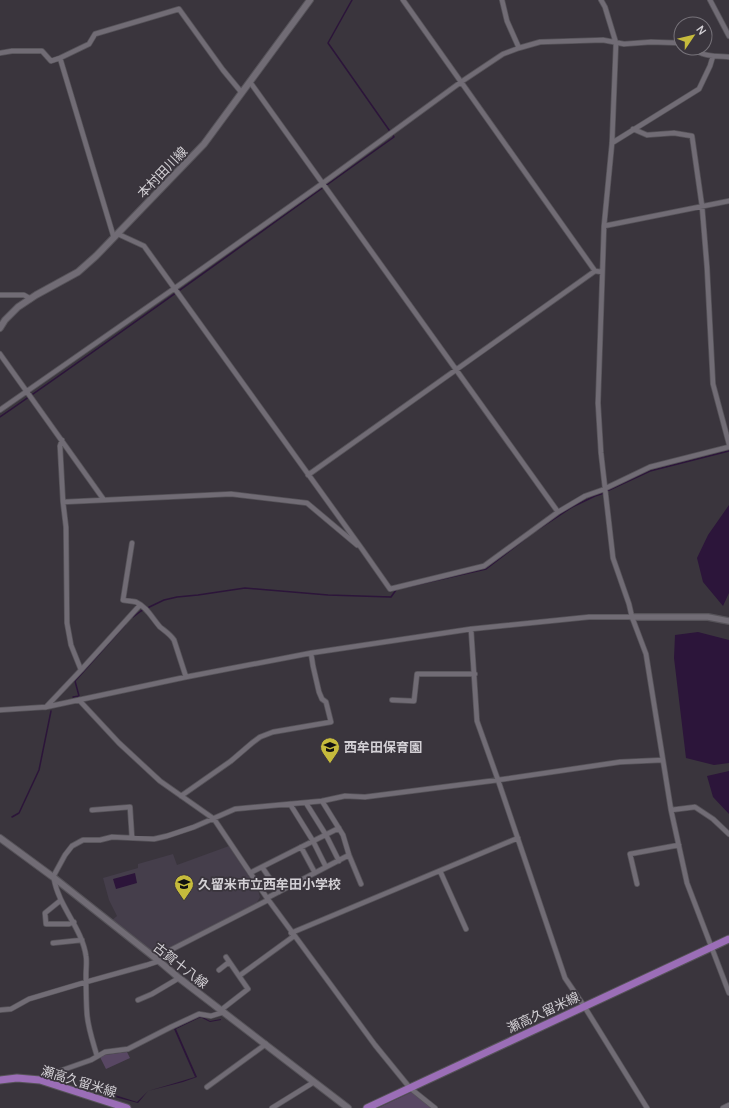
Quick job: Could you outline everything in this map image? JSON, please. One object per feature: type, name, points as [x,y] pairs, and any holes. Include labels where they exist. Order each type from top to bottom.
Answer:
[{"type":"main road","name":"本村田川線","points":[[0,328],[5,320],[18,307],[78,272],[96,256],[204,144],[310,0]]},
{"type":"main road","name":"古賀十八線","points":[[0,838],[54,878],[179,978],[348,1108]]},
{"type":"main road","name":"瀬高久留米線","points":[[367,1108],[729,939]]},
{"type":"main road","name":"瀬高久留米線","points":[[0,1080],[17,1078],[40,1080],[116,1106],[127,1108]]},
{"type":"street","points":[[403,0],[595,271]]},
{"type":"street","points":[[502,0],[507,22],[519,48]]},
{"type":"street","points":[[601,0],[605,7],[616,43],[612,143],[604,226],[598,403],[601,453],[614,558],[632,617],[646,654],[671,810],[688,883],[729,993]]},
{"type":"street","points":[[710,0],[729,36]]},
{"type":"street","points":[[0,54],[12,51],[42,51],[52,61],[89,44],[95,34],[179,9],[223,70],[242,93]]},
{"type":"street","points":[[0,410],[28,392],[175,288],[323,183],[461,82],[503,54],[540,42],[603,40],[624,44],[673,42]]},
{"type":"street","points":[[612,143],[699,89],[710,66],[712,56]]},
{"type":"street","points":[[713,56],[729,56]]},
{"type":"street","points":[[60,58],[116,236],[144,246],[390,590],[484,566],[558,512],[585,496],[650,467],[729,447]]},
{"type":"street","points":[[250,82],[558,512]]},
{"type":"street","points":[[633,129],[647,135],[674,133],[692,136],[702,206],[707,267],[713,384],[729,444]]},
{"type":"street","points":[[604,226],[729,201]]},
{"type":"street","points":[[308,475],[595,271],[602,272]]},
{"type":"street","points":[[0,295],[24,295],[31,299]]},
{"type":"street","points":[[0,354],[104,500]]},
{"type":"street","points":[[62,440],[60,446],[66,527],[67,623],[71,645],[81,670]]},
{"type":"street","points":[[63,502],[231,494],[307,503],[362,550]]},
{"type":"street","points":[[132,543],[123,600],[137,602],[148,610],[162,629],[171,635],[186,677]]},
{"type":"street","points":[[46,707],[140,605]]},
{"type":"street","points":[[0,710],[46,707],[186,677],[311,653],[471,629],[589,617],[708,616],[728,620]]},
{"type":"street","points":[[471,629],[477,721],[565,978],[647,1108]]},
{"type":"street","points":[[181,796],[231,761],[252,742],[260,737],[273,732],[331,722],[326,702],[322,699],[319,692],[311,653]]},
{"type":"street","points":[[392,700],[414,701],[417,674],[475,674]]},
{"type":"street","points":[[79,700],[119,743],[160,781],[214,819],[267,899],[375,1045],[410,1088],[435,1108]]},
{"type":"street","points":[[98,1056],[89,1028],[87,1015],[86,956],[82,940],[74,922],[61,900],[54,878],[72,846],[82,840],[100,840],[112,837],[154,839],[194,827],[235,809],[306,803],[345,796],[366,797],[620,762],[663,760]]},
{"type":"street","points":[[322,801],[343,835],[349,855],[361,884]]},
{"type":"street","points":[[306,803],[326,834],[339,861]]},
{"type":"street","points":[[290,804],[313,841],[326,867]]},
{"type":"street","points":[[92,810],[130,807],[132,838]]},
{"type":"street","points":[[671,810],[695,807],[714,819],[729,834]]},
{"type":"street","points":[[250,873],[339,828]]},
{"type":"street","points":[[239,976],[293,934],[518,838]]},
{"type":"street","points":[[637,884],[630,854],[679,845]]},
{"type":"street","points":[[301,847],[315,873]]},
{"type":"street","points":[[0,1010],[11,1009],[29,999],[147,966],[279,892],[349,855]]},
{"type":"street","points":[[262,867],[279,892]]},
{"type":"street","points":[[440,870],[466,929]]},
{"type":"street","points":[[61,900],[45,913],[46,924],[69,924],[74,922]]},
{"type":"street","points":[[54,943],[82,940]]},
{"type":"street","points":[[40,1080],[54,1073],[91,1060],[105,1052],[128,1049],[199,1014],[211,1016],[223,1011],[248,989],[226,957]]},
{"type":"street","points":[[219,970],[229,962]]},
{"type":"street","points":[[138,1000],[152,994],[179,978]]},
{"type":"street","points":[[207,1087],[266,1044]]},
{"type":"street","points":[[272,1108],[314,1082]]},
{"type":"street","points":[[723,1108],[729,1105]]},
{"type":"shaded area","points":[[729,505],[729,593],[723,606],[703,582],[697,558],[708,535]]},
{"type":"shaded area","points":[[698,632],[729,640],[729,763],[714,765],[686,758],[674,658],[675,635]]},
{"type":"shaded area","points":[[729,771],[729,814],[713,797],[707,776]]},
{"type":"shaded area","name":"久留米市立西牟田小学校","points":[[229,846],[258,890],[260,897],[256,904],[156,956],[111,921],[117,916],[109,900],[103,878],[138,868],[138,864],[173,854],[177,865]]},
{"type":"shaded area","points":[[135,873],[137,883],[116,889],[113,879]]},
{"type":"shaded area","points":[[199,1017],[203,1017],[210,1021],[221,1019],[210,1022],[199,1018],[176,1029],[197,1077],[148,1091],[195,1077],[174,1029]]},
{"type":"shaded area","points":[[127,1052],[130,1058],[106,1069],[100,1057],[105,1055]]},
{"type":"shaded area","points":[[148,1091],[138,1103],[115,1097],[115,1095],[137,1102]]},
{"type":"shaded area","points":[[412,1092],[432,1108],[378,1108]]},
{"type":"waterway","points":[[0,417],[394,137],[328,43],[352,0]]},
{"type":"waterway","points":[[607,491],[650,471],[729,451]]},
{"type":"waterway","points":[[537,530],[572,507],[604,493]]},
{"type":"waterway","points":[[407,587],[486,569],[525,539]]},
{"type":"waterway","points":[[133,617],[141,611],[164,600],[245,588],[328,595],[391,597],[397,589]]},
{"type":"waterway","points":[[73,697],[79,696],[75,681],[125,625]]},
{"type":"waterway","points":[[12,817],[19,813],[39,770],[51,711]]},
{"type":"place","name":"西牟田保育園","points":[[330,764]]},
{"type":"place","name":"久留米市立西牟田小学校","points":[[184,901]]}]
